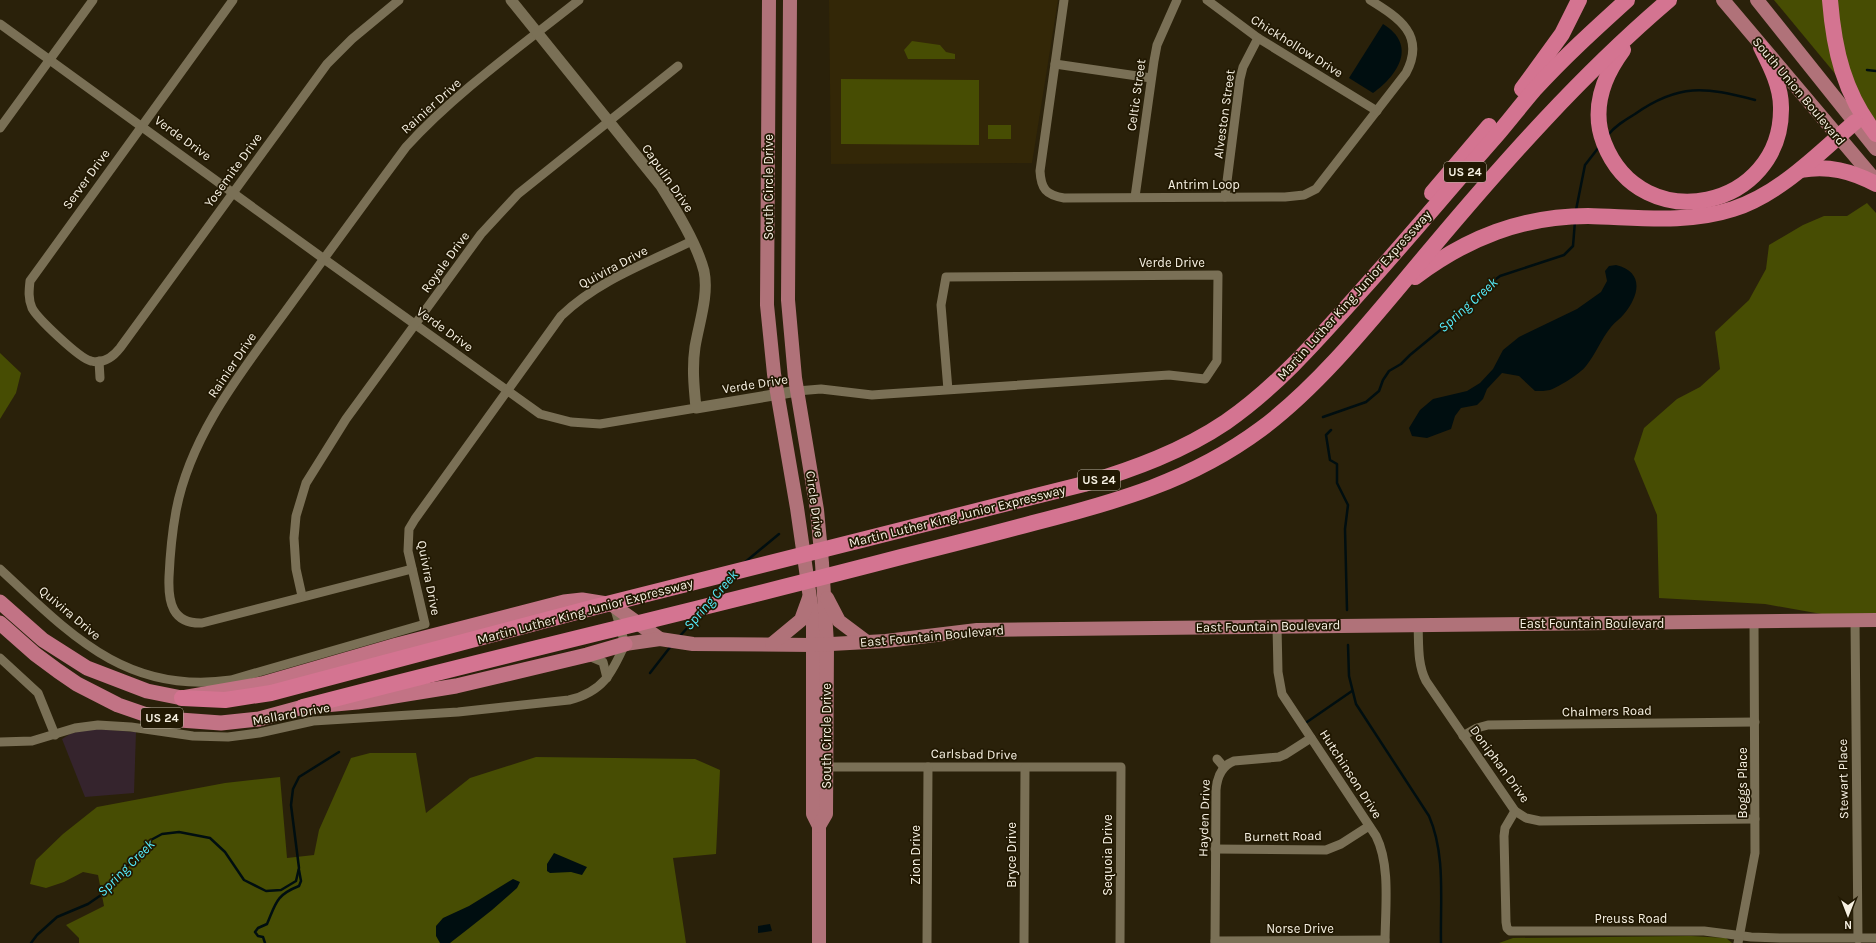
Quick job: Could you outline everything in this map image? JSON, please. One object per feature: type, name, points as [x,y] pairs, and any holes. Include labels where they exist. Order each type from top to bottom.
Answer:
[{"type":"highway","points":[[1308,349],[1337,307],[1455,165],[1528,82],[1562,34],[1579,0]]},
{"type":"highway","name":"Martin Luther King Junior Expressway","points":[[182,698],[225,700],[272,693],[599,606],[1084,484],[1148,463],[1188,444],[1235,415],[1276,381],[1308,349],[1378,272],[1533,92],[1590,34],[1627,0]]},
{"type":"highway","name":"Martin Luther King Junior Expressway","points":[[303,707],[558,642],[861,568],[1110,503],[1151,489],[1203,466],[1250,437],[1304,393],[1392,295],[1532,134],[1588,73],[1645,20],[1669,0]]},
{"type":"highway","points":[[1830,0],[1833,32],[1838,58],[1845,78],[1864,119],[1876,134]]},
{"type":"highway","points":[[1645,20],[1616,60],[1603,85],[1599,106],[1602,137],[1615,165],[1630,181],[1641,189],[1666,200],[1676,202],[1700,202],[1726,195],[1748,181],[1757,172],[1771,153],[1779,130],[1781,106],[1776,80],[1761,47]]},
{"type":"highway","points":[[1392,295],[1434,263],[1470,242],[1522,224],[1569,216],[1616,218],[1704,217],[1733,209],[1762,196],[1801,170],[1855,122]]},
{"type":"highway","points":[[1801,170],[1816,167],[1833,168],[1850,172],[1876,184]]},
{"type":"highway","points":[[182,698],[262,684],[397,645],[564,602],[582,600],[600,602],[614,606]]},
{"type":"highway","name":"US 24","points":[[0,602],[43,640],[87,668],[147,690],[182,698]]},
{"type":"highway","name":"US 24","points":[[0,623],[35,654],[77,684],[118,704],[144,714],[166,719],[221,723],[259,719],[303,707]]},
{"type":"highway","points":[[303,707],[357,702],[456,686],[587,655],[623,637]]},
{"type":"main road","name":"South Circle Drive","points":[[769,0],[767,304],[774,374]]},
{"type":"main road","name":"South Circle Drive","points":[[790,0],[788,300],[794,366]]},
{"type":"main road","name":"South Union Boulevard","points":[[1723,0],[1761,47],[1796,84],[1838,137],[1876,181]]},
{"type":"main road","name":"South Union Boulevard","points":[[1757,0],[1876,149]]},
{"type":"main road","name":"Circle Drive","points":[[794,366],[817,510],[824,592],[820,644]]},
{"type":"main road","name":"Circle Drive","points":[[774,374],[810,594],[813,625],[820,644]]},
{"type":"main road","points":[[824,592],[839,621],[867,642]]},
{"type":"main road","points":[[772,644],[801,620],[810,594]]},
{"type":"main road","name":"East Fountain Boulevard","points":[[614,606],[656,636]]},
{"type":"main road","name":"East Fountain Boulevard","points":[[623,637],[656,636],[692,644],[820,644],[867,642],[977,630],[1876,620]]},
{"type":"main road","name":"South Circle Drive","points":[[819,943],[820,826],[826,814],[826,767],[820,644]]},
{"type":"main road","name":"South Circle Drive","points":[[820,644],[813,814],[820,826]]},
{"type":"street","points":[[0,128],[93,0]]},
{"type":"street","name":"Server Drive","points":[[99,361],[92,362],[80,356],[39,318],[29,301],[30,281],[141,125],[233,0]]},
{"type":"street","name":"Yosemite Drive","points":[[99,361],[113,356],[120,348],[232,192],[327,64],[352,39],[399,0]]},
{"type":"street","name":"Capulin Drive","points":[[511,0],[661,186],[680,217],[692,241],[704,272],[704,306],[696,346],[692,377],[696,408]]},
{"type":"street","name":"Rainier Drive","points":[[412,569],[302,596],[202,623],[191,623],[180,617],[172,605],[169,595],[170,556],[177,504],[186,475],[201,438],[245,367],[406,147],[424,127],[579,0]]},
{"type":"street","name":"Antrim Loop","points":[[1064,0],[1040,171],[1040,182],[1044,189],[1049,194],[1064,198],[1294,196],[1311,193],[1316,189],[1406,73],[1412,58],[1413,48],[1408,30],[1394,14],[1370,0]]},
{"type":"street","name":"Celtic Street","points":[[1135,198],[1151,78],[1157,45],[1177,0]]},
{"type":"street","name":"Chickhollow Drive","points":[[1207,0],[1258,38],[1377,111]]},
{"type":"street","name":"Verde Drive","points":[[0,24],[507,391],[540,414],[571,422],[600,424],[777,394],[821,389],[872,395],[948,390],[1169,375],[1205,379],[1217,361],[1218,275],[946,277],[941,305],[948,390]]},
{"type":"street","name":"Alveston Street","points":[[1225,197],[1240,79],[1243,67],[1258,38]]},
{"type":"street","points":[[1054,64],[1151,78]]},
{"type":"street","name":"Royale Drive","points":[[302,596],[296,569],[294,538],[296,516],[306,483],[346,419],[481,234],[506,206],[678,66]]},
{"type":"street","name":"Quivira Drive","points":[[0,569],[76,638],[97,653],[118,664],[141,673],[181,682],[216,682],[250,675],[425,624],[408,551],[409,529],[415,519],[561,316],[574,303],[604,284],[692,241]]},
{"type":"street","points":[[99,361],[100,378]]},
{"type":"street","points":[[614,606],[623,637]]},
{"type":"street","name":"Stewart Place","points":[[1855,620],[1858,939]]},
{"type":"street","name":"Boggs Place","points":[[1739,939],[1755,853],[1754,622]]},
{"type":"street","name":"Doniphan Drive","points":[[1418,624],[1421,672],[1515,811],[1526,818],[1540,821],[1755,819]]},
{"type":"street","name":"Hutchinson Drive","points":[[1277,626],[1278,672],[1282,694],[1382,848],[1384,858],[1385,942]]},
{"type":"street","name":"Mallard Drive","points":[[0,742],[32,741],[75,728],[98,725],[131,727],[193,736],[235,736],[259,734],[313,721],[458,712],[569,700],[587,695],[607,678],[616,665],[623,637]]},
{"type":"street","points":[[587,655],[603,662],[607,678]]},
{"type":"street","points":[[0,658],[38,693],[55,734]]},
{"type":"street","name":"Chalmers Road","points":[[1463,736],[1477,728],[1488,725],[1755,722]]},
{"type":"street","name":"Hayden Drive","points":[[1215,942],[1216,790],[1219,774],[1234,760],[1279,757],[1311,738]]},
{"type":"street","points":[[1217,759],[1224,768]]},
{"type":"street","name":"Carlsbad Drive","points":[[826,767],[1121,767]]},
{"type":"street","name":"Zion Drive","points":[[927,943],[928,767]]},
{"type":"street","name":"Sequoia Drive","points":[[1120,943],[1121,767]]},
{"type":"street","name":"Bryce Drive","points":[[1024,943],[1025,768]]},
{"type":"street","name":"Preuss Road","points":[[1515,811],[1505,828],[1504,836],[1506,922],[1507,928],[1510,931],[1704,931],[1739,939],[1876,938]]},
{"type":"street","name":"Burnett Road","points":[[1215,849],[1326,850],[1341,844],[1369,826]]},
{"type":"street","name":"Norse Drive","points":[[1215,942],[1385,942]]},
{"type":"shaded area","points":[[829,0],[1058,0],[1032,163],[831,164]]},
{"type":"shaded area","points":[[1383,24],[1393,32],[1399,41],[1402,50],[1397,68],[1373,93],[1349,78]]},
{"type":"shaded area","points":[[1616,265],[1625,268],[1632,273],[1635,279],[1636,292],[1629,307],[1607,332],[1590,361],[1579,373],[1550,390],[1535,391],[1519,376],[1502,373],[1487,389],[1483,399],[1477,405],[1461,408],[1455,416],[1451,429],[1427,438],[1412,436],[1409,428],[1420,410],[1433,399],[1467,391],[1480,383],[1493,369],[1503,350],[1519,337],[1577,309],[1601,292],[1607,281],[1605,271],[1609,266]]},
{"type":"shaded area","points":[[97,729],[136,732],[134,793],[85,797],[62,739],[70,734],[83,730]]},
{"type":"shaded area","points":[[554,853],[587,867],[582,875],[571,872],[550,873],[547,871],[547,864]]},
{"type":"shaded area","points":[[513,879],[520,882],[517,888],[492,910],[450,943],[440,943],[436,936],[436,926],[443,918],[469,906]]},
{"type":"shaded area","points":[[770,924],[772,931],[758,933],[758,926]]},
{"type":"green space","points":[[1774,0],[1826,0],[1837,76]]},
{"type":"green space","points":[[1837,0],[1876,0],[1876,122],[1859,96],[1843,54]]},
{"type":"green space","points":[[912,41],[940,45],[946,52],[955,54],[955,59],[908,59],[904,50]]},
{"type":"green space","points":[[841,79],[979,80],[979,145],[841,144]]},
{"type":"green space","points":[[988,125],[1011,125],[1011,139],[988,139]]},
{"type":"green space","points":[[1867,203],[1876,213],[1876,620],[1855,620],[1765,604],[1659,598],[1657,515],[1634,459],[1644,428],[1677,399],[1700,387],[1720,369],[1715,332],[1749,300],[1766,269],[1769,245],[1803,225],[1824,216],[1847,216]]},
{"type":"green space","points":[[0,353],[21,373],[16,393],[0,419]]},
{"type":"green space","points":[[370,753],[416,753],[426,813],[470,778],[536,757],[695,759],[720,770],[716,854],[673,858],[686,943],[79,943],[79,938],[66,925],[104,906],[98,875],[83,872],[64,882],[46,888],[30,884],[36,860],[63,834],[97,807],[225,783],[280,777],[287,858],[314,855],[319,830],[351,758]]},
{"type":"green space","points":[[1691,936],[1726,938],[1732,943],[1499,943],[1513,938]]},
{"type":"waterway","name":"Spring Creek","points":[[1867,70],[1876,71]]},
{"type":"waterway","name":"Spring Creek","points":[[1608,135],[1620,123],[1651,104],[1665,97],[1679,93],[1693,90],[1721,92],[1755,100]]},
{"type":"waterway","name":"Spring Creek","points":[[1576,210],[1585,165],[1599,147]]},
{"type":"waterway","name":"Spring Creek","points":[[1323,417],[1366,402],[1379,391],[1383,380],[1389,371],[1401,364],[1484,294],[1492,282],[1500,276],[1564,255],[1573,246],[1575,221]]},
{"type":"waterway","points":[[1331,430],[1326,435],[1330,460],[1337,464],[1337,483],[1348,505],[1345,529],[1347,610]]},
{"type":"waterway","name":"Spring Creek","points":[[744,563],[779,534]]},
{"type":"waterway","name":"Spring Creek","points":[[711,599],[726,581]]},
{"type":"waterway","name":"Spring Creek","points":[[679,637],[699,615]]},
{"type":"waterway","points":[[1348,645],[1349,676],[1356,704],[1429,816],[1434,831],[1440,862],[1441,943]]},
{"type":"waterway","name":"Spring Creek","points":[[650,673],[671,646]]},
{"type":"waterway","points":[[1307,722],[1352,691]]},
{"type":"waterway","name":"Spring Creek","points":[[31,943],[37,935],[57,917],[88,904],[104,893],[149,841],[162,834],[179,832],[210,838],[225,852],[244,880],[266,891],[281,890],[296,881],[299,868],[291,805],[293,789],[299,777],[339,752]]},
{"type":"waterway","points":[[265,943],[263,937],[258,936],[255,932],[258,928],[267,924],[275,905],[281,896],[291,889],[299,886],[301,881],[299,870]]}]
